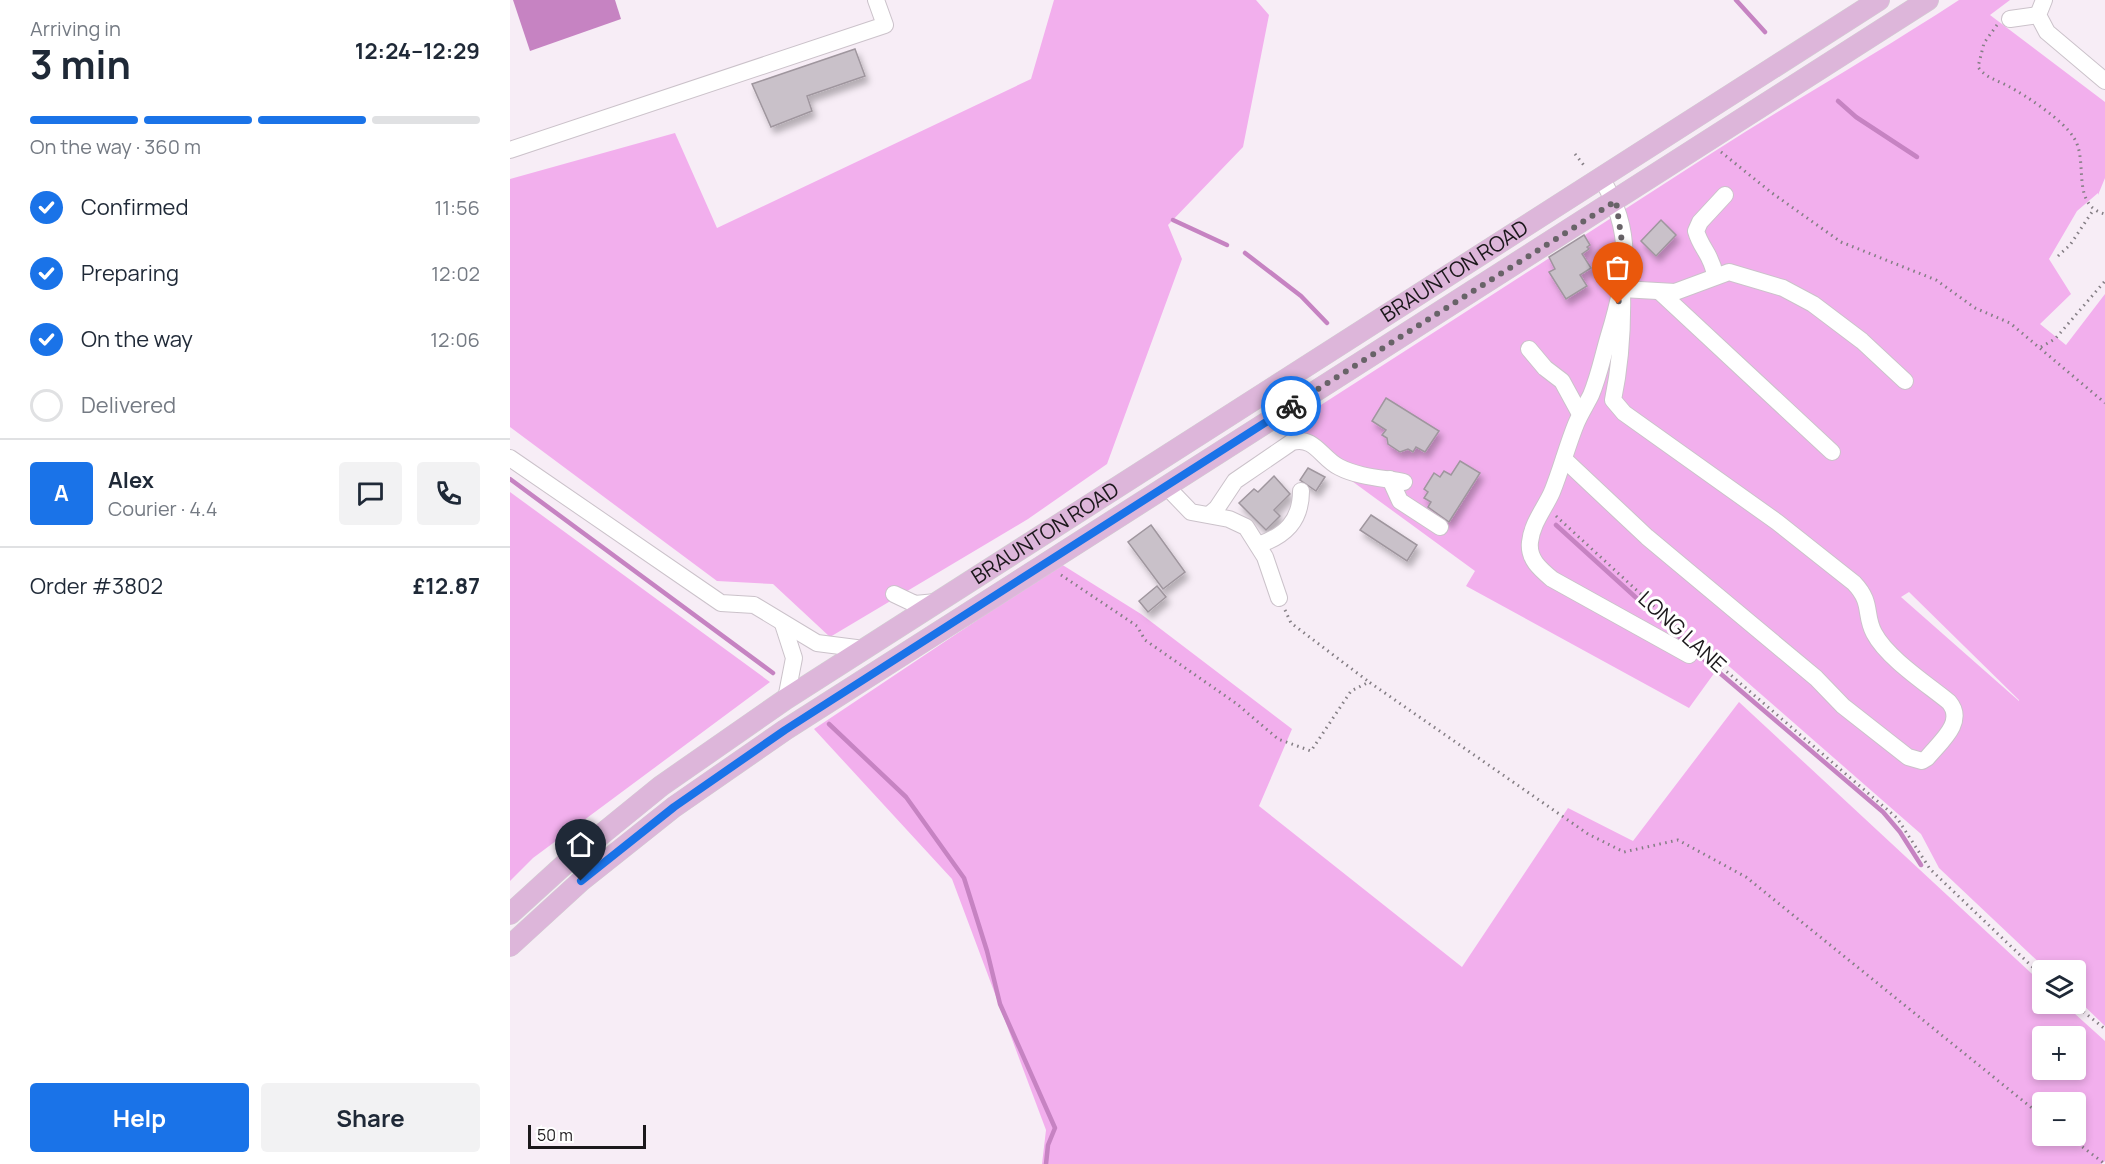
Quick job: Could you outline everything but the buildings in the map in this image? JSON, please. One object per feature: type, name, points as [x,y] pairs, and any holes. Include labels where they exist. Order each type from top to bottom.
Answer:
[{"type":"main road","name":"BRAUNTON ROAD","points":[[510,914],[565,864],[661,786],[786,699],[942,602],[1879,0]]},
{"type":"main road","name":"BRAUNTON ROAD","points":[[510,946],[581,881],[674,807],[834,698],[1928,0]]},
{"type":"street","points":[[510,150],[885,25],[876,0]]},
{"type":"street","points":[[2010,19],[2041,8],[2047,32],[2105,81]]},
{"type":"street","points":[[1601,178],[1616,201],[1626,270],[1601,367],[1551,495],[1539,514],[1530,541],[1534,562],[1552,579],[1693,647]]},
{"type":"street","points":[[1715,275],[1713,260],[1699,241],[1696,231],[1700,222],[1725,195]]},
{"type":"street","points":[[1622,289],[1675,292],[1715,275],[1729,272],[1772,285],[1813,304],[1862,342],[1905,381]]},
{"type":"street","points":[[1564,459],[1647,537],[1816,678],[1843,706],[1908,757],[1922,761],[1928,758],[1955,724],[1956,712],[1948,702],[1892,654],[1875,635],[1864,594],[1854,583],[1777,522],[1624,413],[1613,400],[1623,342],[1622,289]]},
{"type":"street","points":[[1661,293],[1832,452]]},
{"type":"street","points":[[1529,349],[1545,368],[1562,381],[1581,414]]},
{"type":"street","points":[[1210,514],[1240,476],[1292,442],[1300,440],[1312,443],[1339,467],[1397,481],[1400,501],[1440,527]]},
{"type":"street","points":[[510,458],[721,603],[754,606],[817,643],[864,649]]},
{"type":"street","points":[[1166,486],[1191,512],[1229,519],[1246,527],[1265,557],[1279,598]]},
{"type":"street","points":[[1258,545],[1285,533],[1296,518],[1301,491]]},
{"type":"street","points":[[894,594],[915,604],[942,602]]},
{"type":"street","points":[[783,624],[794,658],[786,699]]},
{"type":"path","points":[[2010,19],[1997,25],[1990,34],[1978,67],[1984,75],[2032,101],[2073,136],[2080,150],[2084,194],[2090,207],[2105,214]]},
{"type":"path","points":[[1708,142],[1772,193],[1841,242],[1936,280],[1975,308],[2010,323],[2105,403]]},
{"type":"path","points":[[2058,256],[2075,238],[2094,209]]},
{"type":"path","points":[[2041,347],[2055,339],[2105,281]]},
{"type":"path","name":"LONG LANE","points":[[1551,495],[1557,520],[1693,647],[1897,818],[1930,869],[2032,966]]},
{"type":"path","points":[[1064,578],[1137,626],[1146,640],[1237,704],[1278,739],[1311,751],[1351,691],[1369,682]]},
{"type":"path","points":[[1279,598],[1291,623],[1369,682],[1588,834],[1624,852],[1678,840],[1746,877],[2032,1108]]},
{"type":"path","points":[[2086,1014],[2105,1029]]},
{"type":"path","points":[[2081,1146],[2105,1164]]},
{"type":"shaded area","points":[[513,0],[615,0],[621,19],[530,51]]},
{"type":"shaded area","points":[[1054,0],[1256,0],[1269,15],[1243,147],[1168,225],[1182,259],[1107,464],[1028,519],[830,637],[773,584],[717,581],[510,427],[510,179],[675,133],[717,228],[1031,79]]},
{"type":"shaded area","points":[[1959,0],[2010,0],[1990,15],[2105,102],[2105,178],[2098,195],[2098,193],[2077,211],[2049,259],[2071,294],[2040,324],[2066,345],[2105,294],[2105,1026],[2086,1008],[2086,960],[2036,960],[1939,868],[1921,834],[1723,661],[1689,708],[1466,586],[1475,571],[1282,430],[1773,115]],"holes":[[[1909,592],[2019,701],[1901,597]]]},
{"type":"shaded area","points":[[510,492],[770,682],[533,858],[510,881]]},
{"type":"shaded area","points":[[1061,564],[1141,614],[1292,729],[1259,806],[1462,967],[1568,808],[1633,841],[1739,702],[2032,974],[2032,1014],[2075,1014],[2105,1041],[2105,1161],[2101,1164],[1042,1164],[1046,1130],[952,879],[814,729]]},
{"type":"waterway","points":[[1736,0],[1765,32]]},
{"type":"waterway","points":[[1838,101],[1856,117],[1917,157]]},
{"type":"waterway","points":[[1173,220],[1227,245]]},
{"type":"waterway","points":[[1245,253],[1301,296],[1327,323]]},
{"type":"waterway","points":[[510,479],[773,673]]},
{"type":"waterway","points":[[1556,525],[1708,663],[1883,812],[1900,832],[1921,865]]},
{"type":"waterway","points":[[829,724],[906,797],[964,878],[987,951],[1000,1004],[1055,1128],[1048,1145],[1046,1164]]},
{"type":"way so far","points":[[1291,406],[1616,201],[1626,270],[1618,304]]},
{"type":"route","points":[[581,881],[674,807],[785,730],[1291,406]]}]
